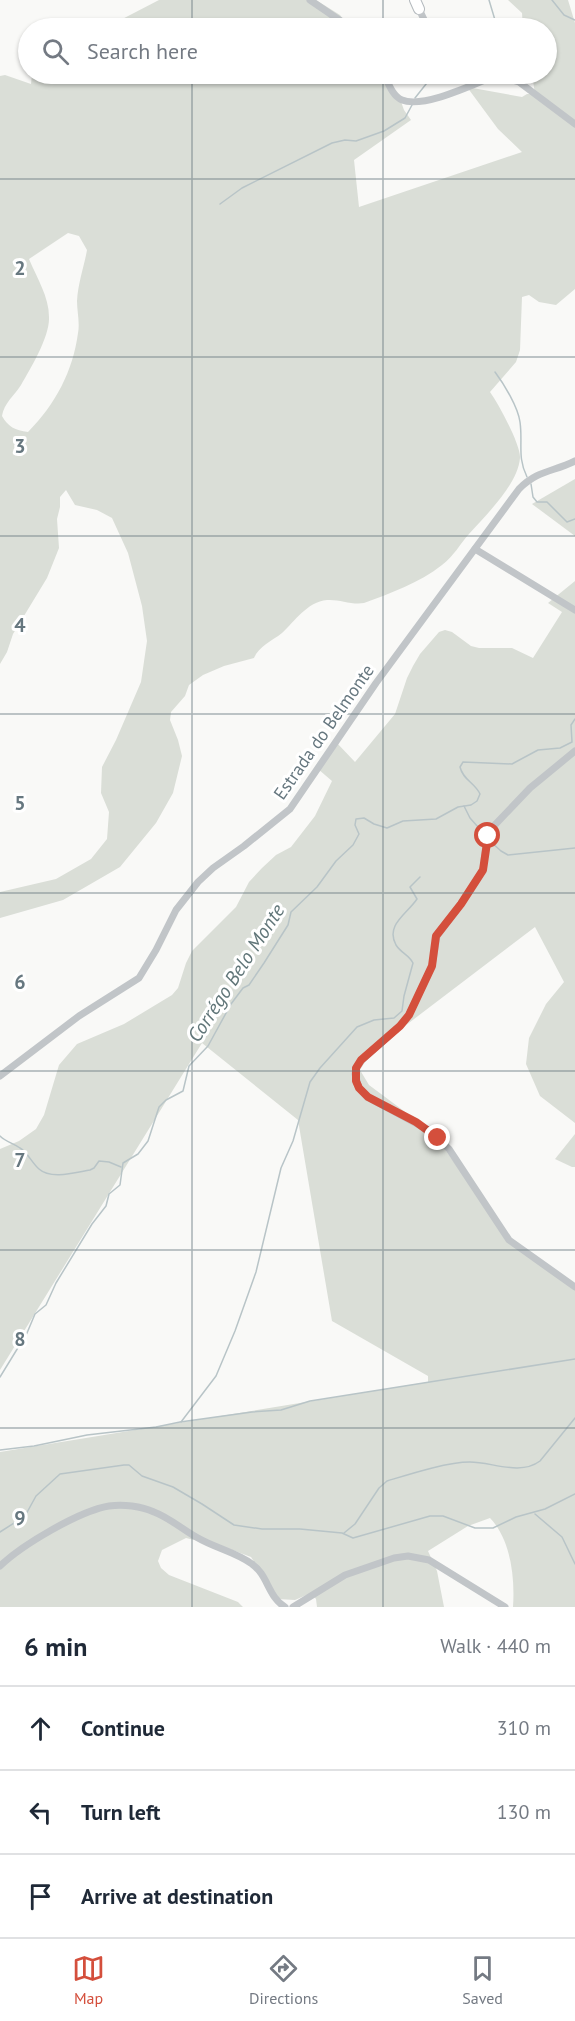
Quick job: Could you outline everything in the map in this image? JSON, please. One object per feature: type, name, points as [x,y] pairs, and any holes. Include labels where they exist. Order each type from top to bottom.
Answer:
[{"type":"street","points":[[310,0],[336,18]]},
{"type":"street","points":[[417,4],[423,18]]},
{"type":"street","points":[[390,84],[398,98],[410,102],[439,97],[471,84]]},
{"type":"street","points":[[522,84],[575,124]]},
{"type":"street","name":"Estrada do Belmonte","points":[[0,1076],[79,1016],[139,978],[176,910],[198,882],[213,868],[282,817],[300,797],[376,683],[512,498],[528,480],[540,473],[575,461]]},
{"type":"street","points":[[475,549],[575,610]]},
{"type":"street","points":[[575,751],[530,788],[491,829],[486,845],[483,870],[461,904],[436,936],[432,966],[409,1015],[400,1026],[361,1060],[355,1074],[359,1088],[368,1097],[430,1131],[449,1149],[509,1240],[575,1287]]},
{"type":"street","points":[[0,1566],[20,1551],[79,1517],[109,1506],[132,1507],[161,1515],[197,1538],[252,1564],[262,1575],[275,1599],[285,1607]]},
{"type":"street","points":[[293,1607],[345,1575],[394,1558],[408,1556],[429,1560],[505,1607]]},
{"type":"shaded area","points":[[159,0],[316,0],[342,18],[124,18]]},
{"type":"shaded area","points":[[508,0],[568,0],[575,23],[575,289],[556,305],[539,302],[529,295],[522,297],[520,350],[516,362],[490,392],[517,444],[520,458],[514,478],[500,499],[453,554],[424,577],[364,603],[327,600],[313,604],[282,633],[262,647],[254,658],[224,666],[203,675],[189,685],[185,696],[171,712],[170,720],[182,756],[173,793],[156,823],[120,867],[63,900],[0,918],[0,892],[56,879],[91,859],[107,839],[109,812],[101,793],[102,767],[141,682],[147,641],[142,606],[128,553],[112,518],[97,510],[75,505],[66,490],[60,497],[57,519],[59,548],[47,578],[13,634],[0,664],[0,76],[5,75],[18,80],[18,84],[390,84],[399,96],[411,120],[354,160],[359,207],[522,152],[498,129],[467,87],[522,97],[535,94],[534,84],[557,84],[557,18],[522,18],[522,13]],"holes":[[[68,233],[79,236],[87,250],[77,301],[79,329],[72,361],[61,387],[38,422],[28,432],[19,430],[7,423],[2,416],[3,411],[21,385],[39,352],[49,317],[45,295],[29,259]]]},
{"type":"shaded area","points":[[575,479],[575,536],[532,504]]},
{"type":"shaded area","points":[[575,581],[575,1123],[540,1096],[526,1064],[529,1038],[546,1004],[564,982],[535,927],[372,1051],[360,1070],[369,1085],[424,1126],[442,1145],[507,1238],[575,1286],[575,1607],[513,1607],[512,1572],[507,1548],[503,1537],[490,1518],[468,1526],[428,1551],[437,1571],[444,1607],[317,1607],[316,1599],[311,1593],[295,1600],[278,1599],[251,1557],[227,1548],[186,1538],[162,1550],[158,1561],[161,1568],[169,1575],[238,1602],[243,1607],[0,1607],[0,1452],[428,1382],[428,1376],[332,1321],[298,1120],[202,1043],[0,1370],[0,1149],[19,1141],[36,1129],[44,1115],[59,1065],[77,1044],[124,1024],[172,995],[178,988],[192,951],[236,907],[249,882],[276,855],[291,847],[315,816],[332,781],[318,769],[336,742],[355,762],[395,714],[413,666],[439,632],[445,630],[452,632],[471,646],[512,648],[533,658],[562,612],[548,603]]},
{"type":"shaded area","points":[[575,1134],[575,1167],[572,1167],[555,1159]]},
{"type":"waterway","points":[[489,0],[494,18]]},
{"type":"waterway","points":[[552,0],[564,15],[575,20]]},
{"type":"waterway","points":[[415,98],[426,84]]},
{"type":"waterway","points":[[220,204],[242,188],[332,143],[345,140],[356,141],[384,131],[405,118],[412,105]]},
{"type":"waterway","points":[[495,372],[519,416],[521,456],[527,477]]},
{"type":"waterway","points":[[531,484],[533,497],[537,502],[547,502],[567,522],[575,519]]},
{"type":"waterway","name":"Corrégo Belo Monte","points":[[0,1377],[27,1333],[35,1314],[46,1305],[56,1283],[92,1224],[106,1206],[109,1194],[120,1185],[123,1163],[138,1154],[148,1141],[159,1107],[166,1100],[183,1091],[189,1066],[208,1046],[231,1004],[243,988],[249,985],[264,963],[288,925],[291,912],[317,887],[336,861],[353,845],[359,834],[355,825],[356,819],[364,818],[387,828],[403,821],[436,819],[458,807],[471,805],[477,801],[480,794],[462,771],[460,767],[463,762],[512,764],[538,750],[560,748],[572,742],[571,725],[575,719]]},
{"type":"waterway","points":[[464,806],[470,818],[486,836]]},
{"type":"waterway","points":[[491,842],[508,855],[575,848]]},
{"type":"waterway","points":[[181,1422],[216,1376],[235,1331],[256,1272],[281,1168],[293,1141],[310,1082],[357,1027],[374,1020],[394,1018],[402,1011],[413,963],[396,945],[393,931],[417,899],[410,887],[420,877]]},
{"type":"waterway","points":[[0,1136],[23,1150],[39,1169],[50,1174],[90,1170],[99,1161],[121,1167]]},
{"type":"waterway","points":[[0,1450],[34,1446],[87,1435],[281,1410],[310,1401],[575,1359]]},
{"type":"waterway","points":[[344,1533],[355,1524],[379,1488],[387,1481],[451,1464],[470,1462],[515,1468],[532,1465],[540,1461],[575,1418]]},
{"type":"waterway","points":[[0,1532],[25,1516],[36,1496],[60,1474],[124,1465],[129,1465],[142,1476],[173,1487],[234,1525],[262,1529],[300,1529],[342,1533],[353,1538],[430,1516],[443,1516],[475,1528],[493,1528],[516,1517],[545,1509],[575,1494]]},
{"type":"waterway","points":[[535,1514],[562,1537],[575,1564]]},
{"type":"route","points":[[438,1138],[416,1122],[363,1093],[356,1081],[356,1068],[371,1050],[400,1026],[409,1015],[432,966],[438,932],[461,904],[483,870],[488,836]]}]
